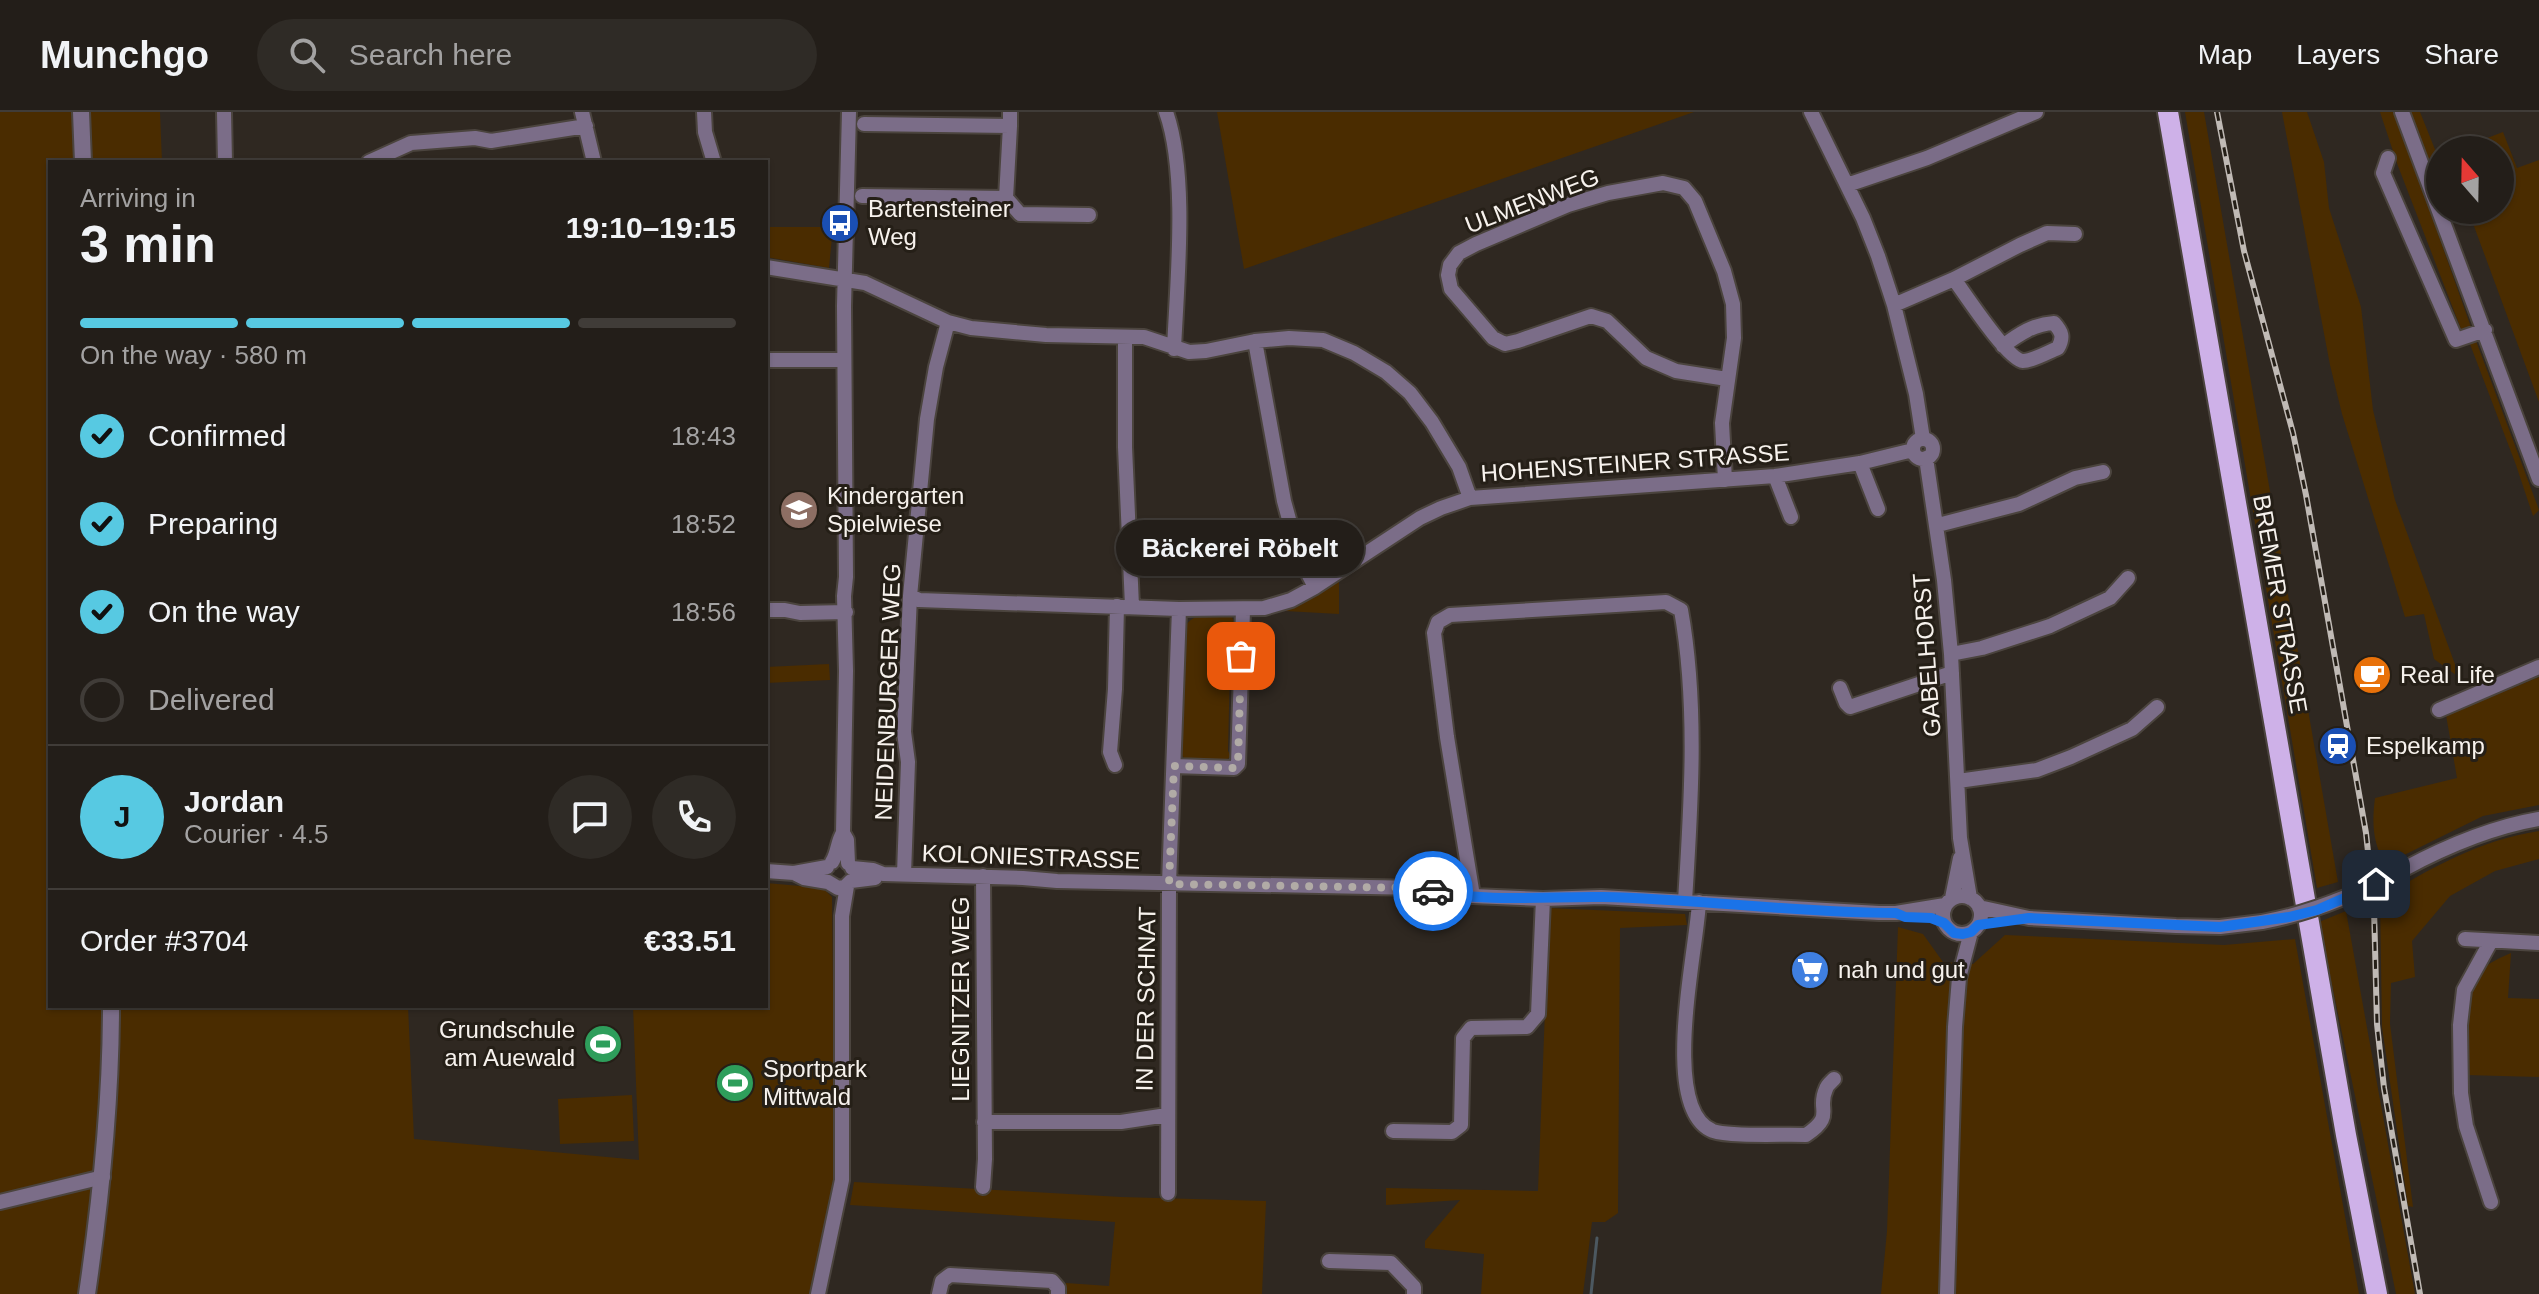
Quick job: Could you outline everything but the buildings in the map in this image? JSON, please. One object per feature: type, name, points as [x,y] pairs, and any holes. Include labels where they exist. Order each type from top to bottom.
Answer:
[{"type":"main road","name":"BREMER STRASSE","points":[[2168,112],[2346,1135],[2377,1294]]},
{"type":"street","points":[[81,112],[83,160]]},
{"type":"street","points":[[224,112],[225,160]]},
{"type":"street","points":[[704,112],[705,132],[713,159]]},
{"type":"street","points":[[818,1294],[842,1180],[840,874],[847,840],[843,833],[846,612],[844,360],[849,112]]},
{"type":"street","points":[[1166,112],[1173,132],[1178,197],[1174,349]]},
{"type":"street","name":"GABELHORST","points":[[1811,112],[1863,218],[1894,305],[1921,416],[1921,449],[1938,525],[1951,654],[1961,850],[1975,902]]},
{"type":"street","points":[[1847,185],[1927,158],[2036,112]]},
{"type":"street","points":[[2402,112],[2539,479]]},
{"type":"street","points":[[373,160],[411,143],[475,138],[491,141],[536,136],[584,119],[594,160]]},
{"type":"street","points":[[864,124],[1010,119],[1006,198],[1020,214],[1089,215]]},
{"type":"street","points":[[2388,158],[2383,173],[2456,340],[2485,330]]},
{"type":"street","name":"ULMENWEG","points":[[1725,480],[1722,423],[1734,338],[1733,304],[1724,271],[1695,201],[1684,188],[1663,183],[1608,193],[1568,205],[1476,244],[1459,253],[1450,265],[1448,275],[1451,289],[1493,338],[1505,344],[1591,316],[1607,321],[1646,358],[1676,371],[1727,379]]},
{"type":"street","points":[[862,196],[1006,198]]},
{"type":"street","points":[[1894,305],[2047,233],[2075,234]]},
{"type":"street","points":[[768,267],[865,283],[948,322],[1007,332],[1144,337],[1189,352],[1255,341],[1289,338],[1323,340],[1354,353],[1386,372],[1410,393],[1459,467],[1470,498]]},
{"type":"street","points":[[1954,279],[2003,346]]},
{"type":"street","name":"NEIDENBURGER WEG","points":[[904,874],[908,762],[904,732],[910,596],[927,419],[948,322]]},
{"type":"street","points":[[1115,765],[1110,752],[1124,606],[1125,337]]},
{"type":"street","points":[[1255,341],[1284,501],[1299,556],[1315,587]]},
{"type":"street","points":[[768,360],[844,360]]},
{"type":"street","name":"HOHENSTEINER STRASSE","points":[[1179,609],[1243,610],[1291,600],[1420,518],[1470,498],[1775,476],[1860,463],[1921,449]]},
{"type":"street","points":[[1860,463],[1878,509]]},
{"type":"street","points":[[1938,525],[2019,504],[2075,478],[2103,472]]},
{"type":"street","points":[[1775,476],[1791,517]]},
{"type":"street","points":[[1951,654],[1982,648],[2050,626],[2110,598],[2128,578]]},
{"type":"street","points":[[910,596],[919,600],[1179,609]]},
{"type":"street","points":[[1473,896],[1436,651],[1434,633],[1438,622],[1450,615],[1666,602],[1681,610],[1686,640],[1691,735],[1692,902],[1683,1068],[1695,1117],[1705,1127],[1720,1133],[1806,1135],[1817,1127],[1824,1116],[1825,1090],[1834,1079]]},
{"type":"street","name":"IN DER SCHNAT","points":[[1168,1193],[1169,884],[1179,609]]},
{"type":"street","points":[[768,610],[846,612]]},
{"type":"street","points":[[1174,766],[1234,768],[1238,764],[1243,610]]},
{"type":"street","points":[[2439,710],[2539,667]]},
{"type":"street","points":[[1840,688],[1850,707],[1952,673]]},
{"type":"street","points":[[1958,781],[2037,770],[2132,729],[2157,707]]},
{"type":"street","points":[[1947,1294],[1959,978],[1948,927],[1942,917],[1949,902],[1959,896],[2029,918],[2220,927],[2262,922],[2317,910],[2466,840],[2539,819]]},
{"type":"street","name":"GABELHORST","points":[[1949,902],[1961,850]]},
{"type":"street","name":"KOLONIESTRASSE","points":[[768,871],[840,874],[873,870],[883,874],[1057,881],[1419,888],[1473,896],[1543,899],[1601,897],[1896,913],[1949,902]]},
{"type":"street","name":"LIEGNITZER WEG","points":[[983,876],[983,1187]]},
{"type":"street","points":[[1393,1131],[1452,1132],[1461,1125],[1463,1038],[1471,1028],[1527,1027],[1538,1014],[1543,899]]},
{"type":"street","points":[[1959,978],[1974,929],[1981,917],[1975,902]]},
{"type":"street","name":"KOLONIESTRASSE","points":[[1896,913],[1905,917],[1931,918],[1948,927]]},
{"type":"street","points":[[1948,927],[1963,934],[2029,918]]},
{"type":"street","points":[[2465,939],[2539,943]]},
{"type":"street","points":[[2491,941],[2464,990],[2460,1025],[2461,1093],[2466,1126],[2491,1202]]},
{"type":"street","points":[[87,1294],[103,1177],[111,1074],[111,1008]]},
{"type":"street","name":"IN DER SCHNAT","points":[[1081,1123],[1121,1122],[1167,1115]]},
{"type":"street","name":"LIEGNITZER WEG","points":[[984,1122],[1081,1123]]},
{"type":"street","points":[[0,1202],[103,1177]]},
{"type":"street","points":[[1329,1261],[1391,1263],[1414,1287],[1414,1294]]},
{"type":"street","points":[[939,1294],[942,1281],[950,1275],[1052,1281],[1058,1288],[1058,1294]]},
{"type":"shaded area","points":[[0,112],[160,112],[162,160],[48,160],[48,1008],[408,1008],[414,1139],[639,1160],[633,1008],[768,1008],[768,883],[823,888],[832,897],[835,1180],[809,1294],[0,1294]]},
{"type":"shaded area","points":[[1217,112],[1694,112],[1244,269]]},
{"type":"shaded area","points":[[2185,112],[2204,112],[2338,882],[2317,888]]},
{"type":"shaded area","points":[[2282,112],[2307,112],[2324,162],[2329,208],[2361,307],[2373,410],[2395,500],[2460,678],[2434,659],[2424,614],[2405,617],[2342,414],[2330,365]]},
{"type":"shaded area","points":[[2380,112],[2395,112],[2426,200],[2426,224],[2435,224],[2539,510],[2533,516],[2465,331],[2461,329]]},
{"type":"shaded area","points":[[2406,112],[2420,112],[2430,136],[2426,136],[2426,161]]},
{"type":"shaded area","points":[[2514,160],[2517,168],[2539,160],[2539,402],[2473,224],[2514,224]]},
{"type":"shaded area","points":[[768,227],[833,227],[829,268],[768,257]]},
{"type":"shaded area","points":[[1339,578],[1339,614],[1285,611],[1285,607]]},
{"type":"shaded area","points":[[1228,614],[1234,622],[1236,635],[1235,655],[1230,666],[1228,751],[1231,756],[1216,762],[1185,760],[1179,750],[1183,631],[1196,617]]},
{"type":"shaded area","points":[[829,664],[830,680],[768,683],[768,667]]},
{"type":"shaded area","points":[[2539,677],[2539,805],[2483,816],[2386,864],[2374,832],[2375,798],[2457,778],[2446,715]]},
{"type":"shaded area","points":[[2539,831],[2539,859],[2495,871],[2450,896],[2412,941],[2415,977],[2391,983],[2390,1024],[2413,1207],[2408,1206],[2382,1027],[2380,899],[2476,848]]},
{"type":"shaded area","points":[[1549,908],[1685,914],[1687,925],[1620,928],[1618,1213],[1605,1222],[1592,1222],[1583,1294],[1481,1294],[1484,1254],[1425,1248],[1425,1241],[1460,1200],[1386,1205],[1386,1188],[1538,1191]]},
{"type":"shaded area","points":[[2346,911],[2415,1294],[2396,1294],[2319,922]]},
{"type":"shaded area","points":[[1898,927],[1923,934],[1943,962],[1973,964],[2005,935],[2224,945],[2295,939],[2359,1294],[1881,1294],[1887,1231]]},
{"type":"shaded area","points":[[2511,953],[2508,998],[2539,999],[2539,1077],[2465,1075],[2467,1006],[2471,993],[2486,966]]},
{"type":"shaded area","points":[[632,1095],[634,1141],[560,1144],[558,1099]]},
{"type":"shaded area","points":[[854,1182],[1121,1197],[1266,1201],[1262,1294],[1066,1294],[1066,1283],[1109,1286],[1115,1222],[850,1205]]},
{"type":"waterway","points":[[1591,1294],[1597,1238]]},
{"type":"railway","points":[[2217,112],[2244,251],[2293,433],[2306,495],[2366,833],[2374,908],[2377,1024],[2384,1088],[2420,1294]]},
{"type":"way so far","points":[[1241,656],[1238,764],[1234,768],[1174,766],[1169,884],[1419,888],[1433,891]]},
{"type":"place","name":"Bartensteiner Weg","points":[[840,223]]},
{"type":"place","name":"Kindergarten Spielwiese","points":[[799,510]]},
{"type":"place","name":"Bäckerei Röbelt","points":[[1241,656]]},
{"type":"place","name":"Real Life","points":[[2372,675]]},
{"type":"place","name":"Espelkamp","points":[[2338,746]]},
{"type":"place","name":"nah und gut","points":[[1810,970]]},
{"type":"place","name":"Grundschule am Auewald","points":[[603,1044]]},
{"type":"place","name":"Sportpark Mittwald","points":[[735,1083]]},
{"type":"route","points":[[1433,891],[1473,896],[1543,899],[1601,897],[1896,913],[1905,917],[1931,918],[1944,923],[1954,933],[1963,934],[1990,922],[2029,918],[2220,927],[2262,922],[2317,910],[2376,884]]}]
